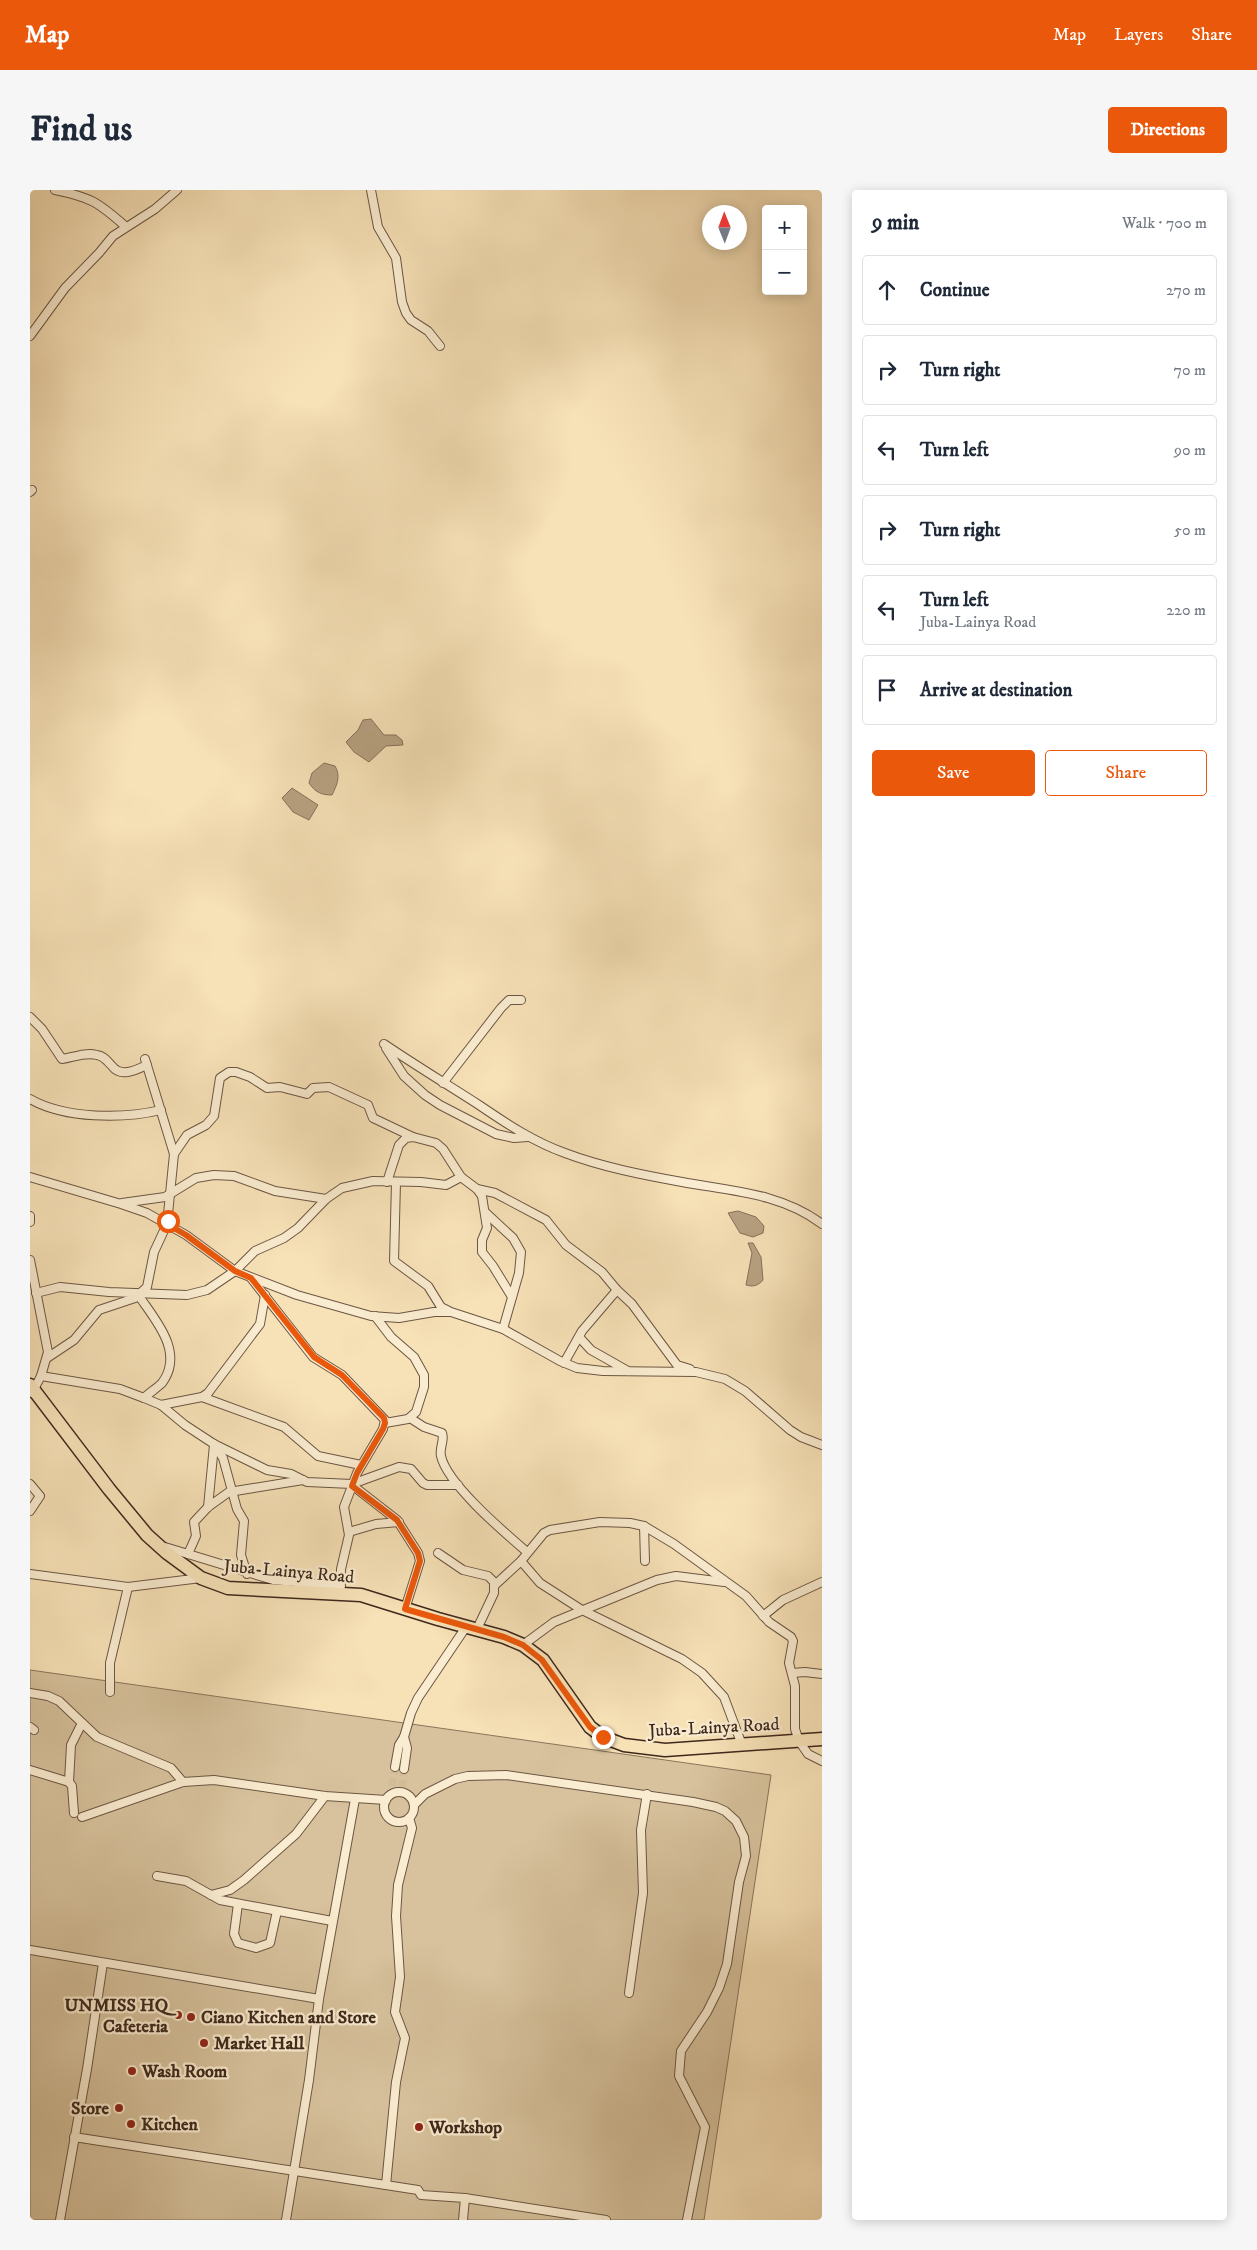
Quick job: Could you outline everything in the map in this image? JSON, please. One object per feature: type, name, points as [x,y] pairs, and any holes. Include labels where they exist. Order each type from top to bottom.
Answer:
[{"type":"main road","name":"Juba-Lainya Road","points":[[32,1390],[109,1489],[158,1544],[201,1578],[228,1588],[341,1589],[504,1637],[523,1645],[542,1660],[590,1727],[603,1737],[624,1745],[650,1750],[822,1739]]},
{"type":"street","points":[[55,190],[92,200],[125,226]]},
{"type":"street","points":[[30,336],[65,288],[113,236],[125,226],[155,209],[177,190]]},
{"type":"street","points":[[371,190],[378,227],[396,258],[402,302],[406,313],[411,320],[428,331],[440,346]]},
{"type":"street","points":[[443,1083],[501,1008],[509,1000],[521,1000]]},
{"type":"street","points":[[30,1017],[42,1029],[62,1059],[95,1054],[106,1059],[113,1068],[124,1073],[131,1072],[146,1062],[174,1154],[167,1224],[154,1252],[149,1281],[141,1294],[99,1310],[74,1340],[47,1358]]},
{"type":"street","points":[[528,1137],[514,1138],[496,1134],[440,1105],[425,1095],[404,1076],[384,1044],[528,1137],[564,1153],[595,1163],[681,1182],[766,1196],[788,1204],[822,1224]]},
{"type":"street","points":[[174,1154],[187,1135],[211,1121],[216,1111],[220,1078],[229,1072],[243,1074],[267,1088],[280,1088],[300,1093],[307,1094],[313,1088],[329,1087],[368,1105],[373,1118],[413,1137],[440,1146],[446,1152],[461,1177],[477,1189],[484,1200],[487,1228],[482,1240],[482,1252],[512,1297]]},
{"type":"street","points":[[30,1099],[41,1105],[90,1114],[133,1116],[161,1110]]},
{"type":"street","points":[[386,1182],[399,1144],[406,1138],[413,1137]]},
{"type":"street","points":[[121,1204],[161,1198],[202,1177],[228,1176],[280,1192],[326,1198]]},
{"type":"street","points":[[30,1177],[121,1204],[147,1214],[186,1235],[235,1271],[297,1295],[375,1316],[399,1318],[434,1312],[451,1312]]},
{"type":"street","points":[[36,1293],[60,1287],[141,1294],[187,1295],[198,1293],[207,1290],[235,1271],[255,1250],[284,1238],[298,1228],[326,1198],[342,1188],[355,1184],[386,1182],[446,1185],[461,1177]]},
{"type":"street","points":[[396,1182],[394,1261],[424,1283],[431,1290],[440,1307],[503,1330],[564,1363],[603,1371],[696,1372]]},
{"type":"street","points":[[477,1189],[495,1193],[546,1220],[566,1245],[602,1272],[617,1290],[639,1311],[677,1365],[725,1379],[745,1391],[790,1430],[801,1437],[822,1445]]},
{"type":"street","points":[[486,1213],[513,1238],[521,1252],[521,1265],[503,1330]]},
{"type":"street","points":[[30,1216],[30,1222]]},
{"type":"street","points":[[30,1260],[31,1274],[47,1343],[47,1358],[41,1376],[32,1390]]},
{"type":"street","points":[[158,1544],[248,1574],[273,1580],[341,1589],[341,1569],[349,1532],[344,1507],[361,1466],[385,1423],[384,1418],[342,1375],[314,1357],[251,1278]]},
{"type":"street","points":[[564,1363],[579,1337],[617,1290]]},
{"type":"street","points":[[141,1294],[164,1333],[170,1349],[169,1366],[162,1382],[144,1398]]},
{"type":"street","points":[[161,1405],[202,1397],[212,1388],[229,1362],[260,1324],[265,1295]]},
{"type":"street","points":[[375,1316],[391,1337],[414,1357],[424,1375],[424,1387],[418,1407],[410,1418],[385,1423]]},
{"type":"street","points":[[579,1337],[591,1350],[630,1372]]},
{"type":"street","points":[[41,1376],[120,1389],[144,1398],[161,1405],[185,1425],[214,1444],[260,1467],[291,1474],[314,1483],[352,1485],[399,1467],[412,1469],[423,1483],[427,1485],[458,1485]]},
{"type":"street","points":[[202,1397],[284,1428],[318,1456],[361,1466]]},
{"type":"street","points":[[410,1418],[424,1427],[442,1434],[441,1457],[447,1471],[494,1523],[528,1552]]},
{"type":"street","points":[[214,1444],[223,1458],[237,1509],[244,1521],[241,1556],[248,1574]]},
{"type":"street","points":[[208,1507],[214,1444]]},
{"type":"street","points":[[188,1554],[196,1535],[194,1522],[224,1494],[232,1491],[303,1480]]},
{"type":"street","points":[[30,1484],[40,1496],[30,1510]]},
{"type":"street","points":[[352,1485],[399,1522],[420,1557],[405,1609]]},
{"type":"street","points":[[349,1532],[376,1524],[399,1522]]},
{"type":"street","points":[[395,1768],[399,1745],[404,1737],[411,1713],[418,1698],[491,1601],[495,1585],[521,1561],[544,1533],[555,1529],[616,1522],[644,1526],[674,1544],[746,1596],[763,1616],[791,1637],[793,1641],[789,1660],[795,1686],[794,1724],[799,1741],[808,1754],[822,1761]]},
{"type":"street","points":[[644,1526],[645,1561]]},
{"type":"street","points":[[438,1553],[463,1570],[488,1576],[495,1585]]},
{"type":"street","points":[[521,1561],[540,1582],[582,1610],[682,1659],[702,1673],[724,1697],[742,1745]]},
{"type":"street","points":[[30,1574],[128,1587],[201,1578]]},
{"type":"street","points":[[523,1645],[554,1622],[627,1590],[668,1577],[726,1582]]},
{"type":"street","points":[[763,1616],[783,1600],[822,1582]]},
{"type":"street","points":[[110,1692],[110,1663],[117,1626],[128,1587]]},
{"type":"street","points":[[792,1673],[822,1674]]},
{"type":"street","points":[[30,1693],[48,1696],[59,1701],[97,1737],[171,1768],[183,1782]]},
{"type":"street","points":[[74,1813],[72,1786],[69,1782],[71,1745],[82,1723]]},
{"type":"street","points":[[404,1737],[407,1748],[404,1769]]},
{"type":"street","points":[[30,1770],[69,1782]]},
{"type":"street","points":[[414,1805],[425,1794],[455,1779],[468,1776],[506,1775],[647,1794],[716,1807],[725,1811],[736,1821],[744,1837],[746,1856],[739,1882],[726,1964],[719,1988],[707,2012],[681,2051],[679,2076],[705,2127],[687,2220]]},
{"type":"street","points":[[82,1817],[183,1782],[214,1780],[355,1799],[387,1799],[394,1793],[403,1790],[410,1796],[414,1805],[413,1813],[409,1818],[400,1822],[390,1819],[384,1810],[387,1799],[392,1786]]},
{"type":"street","points":[[629,1993],[643,1894],[641,1830],[647,1794]]},
{"type":"street","points":[[211,1896],[230,1890],[244,1880],[296,1834],[325,1796]]},
{"type":"street","points":[[286,2220],[309,2080],[319,1998],[355,1799]]},
{"type":"street","points":[[386,2186],[396,2082],[405,2038],[395,2012],[400,1977],[396,1916],[398,1885],[412,1828],[409,1818]]},
{"type":"street","points":[[157,1876],[186,1881],[220,1900],[332,1921]]},
{"type":"street","points":[[238,1904],[234,1934],[238,1942],[245,1946],[256,1948],[270,1944],[277,1911]]},
{"type":"street","points":[[30,1950],[319,1998]]},
{"type":"street","points":[[60,2220],[87,2069],[102,1962]]},
{"type":"street","points":[[74,2137],[418,2190],[420,2195],[465,2198],[606,2220]]},
{"type":"street","points":[[463,2220],[465,2198]]},
{"type":"shaded area","points":[[371,719],[384,735],[396,735],[402,740],[403,745],[386,746],[369,762],[354,752],[346,742],[358,730],[363,720]]},
{"type":"shaded area","points":[[324,763],[335,766],[338,773],[337,784],[332,795],[319,792],[309,783],[312,773]]},
{"type":"shaded area","points":[[292,788],[318,805],[309,820],[293,812],[282,798]]},
{"type":"shaded area","points":[[738,1211],[756,1217],[764,1226],[763,1233],[753,1237],[740,1233],[728,1213]]},
{"type":"shaded area","points":[[748,1243],[753,1243],[761,1257],[763,1280],[753,1286],[746,1285],[752,1253]]},
{"type":"shaded area","points":[[30,1670],[771,1775],[704,2220],[30,2220]]},
{"type":"tunnel","points":[[392,1786],[395,1767]]},
{"type":"tunnel","points":[[402,1788],[404,1769]]},
{"type":"place","name":"UNMISS HQ Cafeteria","points":[[178,2015]]},
{"type":"place","name":"Ciano Kitchen and Store","points":[[191,2017]]},
{"type":"place","name":"Market Hall","points":[[204,2043]]},
{"type":"place","name":"Wash Room","points":[[132,2071]]},
{"type":"place","name":"Store","points":[[119,2108]]},
{"type":"place","name":"Kitchen","points":[[131,2124]]},
{"type":"place","name":"Workshop","points":[[419,2127]]},
{"type":"route","points":[[168,1221],[167,1224],[186,1235],[235,1271],[251,1278],[314,1357],[342,1375],[384,1418],[383,1429],[357,1473],[352,1486],[397,1520],[420,1557],[405,1609],[504,1637],[523,1645],[542,1660],[590,1727],[603,1737]]}]
